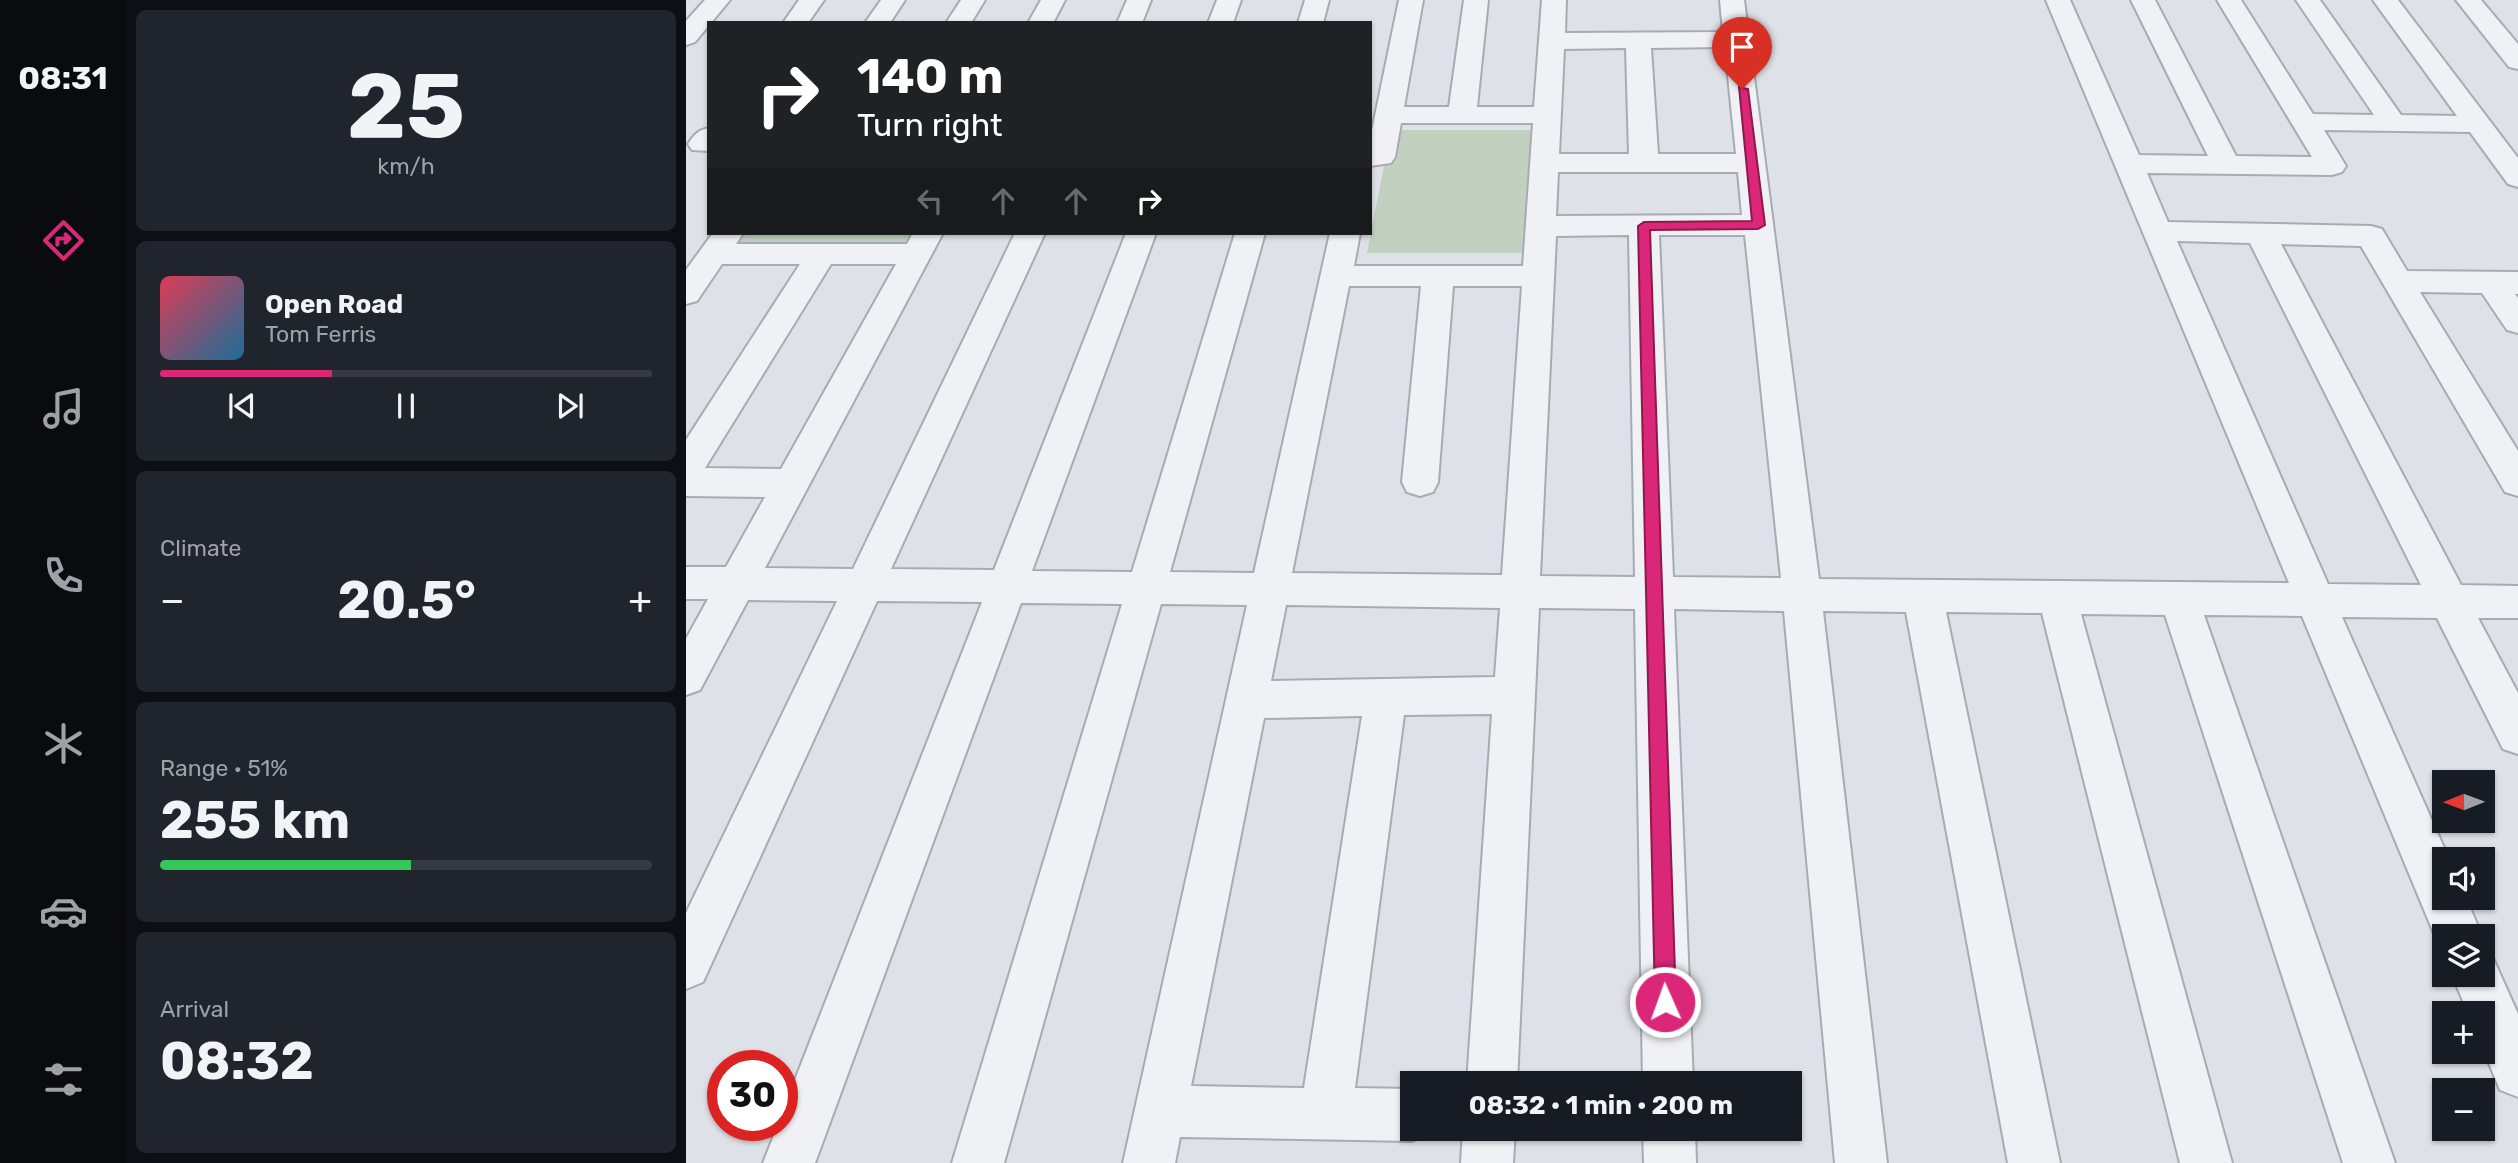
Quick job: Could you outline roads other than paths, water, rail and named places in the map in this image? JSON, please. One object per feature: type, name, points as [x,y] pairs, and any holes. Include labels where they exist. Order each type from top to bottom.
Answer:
[{"type":"street","points":[[686,37],[718,0]]},
{"type":"street","points":[[796,21],[812,0]]},
{"type":"street","points":[[878,21],[893,0]]},
{"type":"street","points":[[959,21],[972,0]]},
{"type":"street","points":[[1042,21],[1053,0]]},
{"type":"street","points":[[1130,21],[1139,0]]},
{"type":"street","points":[[1221,21],[1228,0]]},
{"type":"street","points":[[1311,21],[1317,0]]},
{"type":"street","points":[[1372,157],[1381,157],[1411,0]]},
{"type":"street","points":[[1462,115],[1476,0]]},
{"type":"street","points":[[1493,1071],[1554,0]]},
{"type":"street","points":[[1732,0],[1802,595],[1861,1163]]},
{"type":"street","points":[[2058,0],[2454,924]]},
{"type":"street","points":[[2143,0],[2226,164]]},
{"type":"street","points":[[2128,164],[2332,166],[2230,0]]},
{"type":"street","points":[[2308,0],[2393,123]]},
{"type":"street","points":[[2385,0],[2477,124],[2515,170]]},
{"type":"street","points":[[2468,0],[2518,61]]},
{"type":"street","points":[[1552,41],[1737,39]]},
{"type":"street","points":[[1638,40],[1644,163]]},
{"type":"street","points":[[1390,116],[1548,115]]},
{"type":"street","points":[[2305,122],[2477,124]]},
{"type":"street","points":[[1545,163],[1751,163]]},
{"type":"street","points":[[1541,226],[1758,225]]},
{"type":"street","points":[[1644,226],[1668,1071]]},
{"type":"street","points":[[2157,232],[2371,236],[2518,482]]},
{"type":"street","points":[[2260,233],[2518,735]]},
{"type":"street","points":[[686,965],[1029,235]]},
{"type":"street","points":[[789,1163],[1140,235]]},
{"type":"street","points":[[978,1163],[1249,235]]},
{"type":"street","points":[[1149,1163],[1345,235]]},
{"type":"street","points":[[686,293],[721,244],[822,254],[922,243]]},
{"type":"street","points":[[686,677],[922,243]]},
{"type":"street","points":[[686,469],[822,254]]},
{"type":"street","points":[[1336,276],[1539,276]]},
{"type":"street","points":[[1420,482],[1438,276]]},
{"type":"street","points":[[2398,281],[2505,283],[2518,322]]},
{"type":"street","points":[[686,482],[792,483]]},
{"type":"street","points":[[686,583],[2518,602]]},
{"type":"street","points":[[1923,596],[2034,1163]]},
{"type":"street","points":[[2057,597],[2206,1163]]},
{"type":"street","points":[[2179,598],[2369,1163]]},
{"type":"street","points":[[1247,700],[1514,695]]},
{"type":"street","points":[[1326,1114],[1385,697]]},
{"type":"street","points":[[2481,987],[2518,1072]]},
{"type":"street","points":[[1160,1111],[1400,1115]]},
{"type":"street","points":[[1487,1163],[1488,1141]]},
{"type":"street","points":[[1669,1141],[1670,1163]]}]
